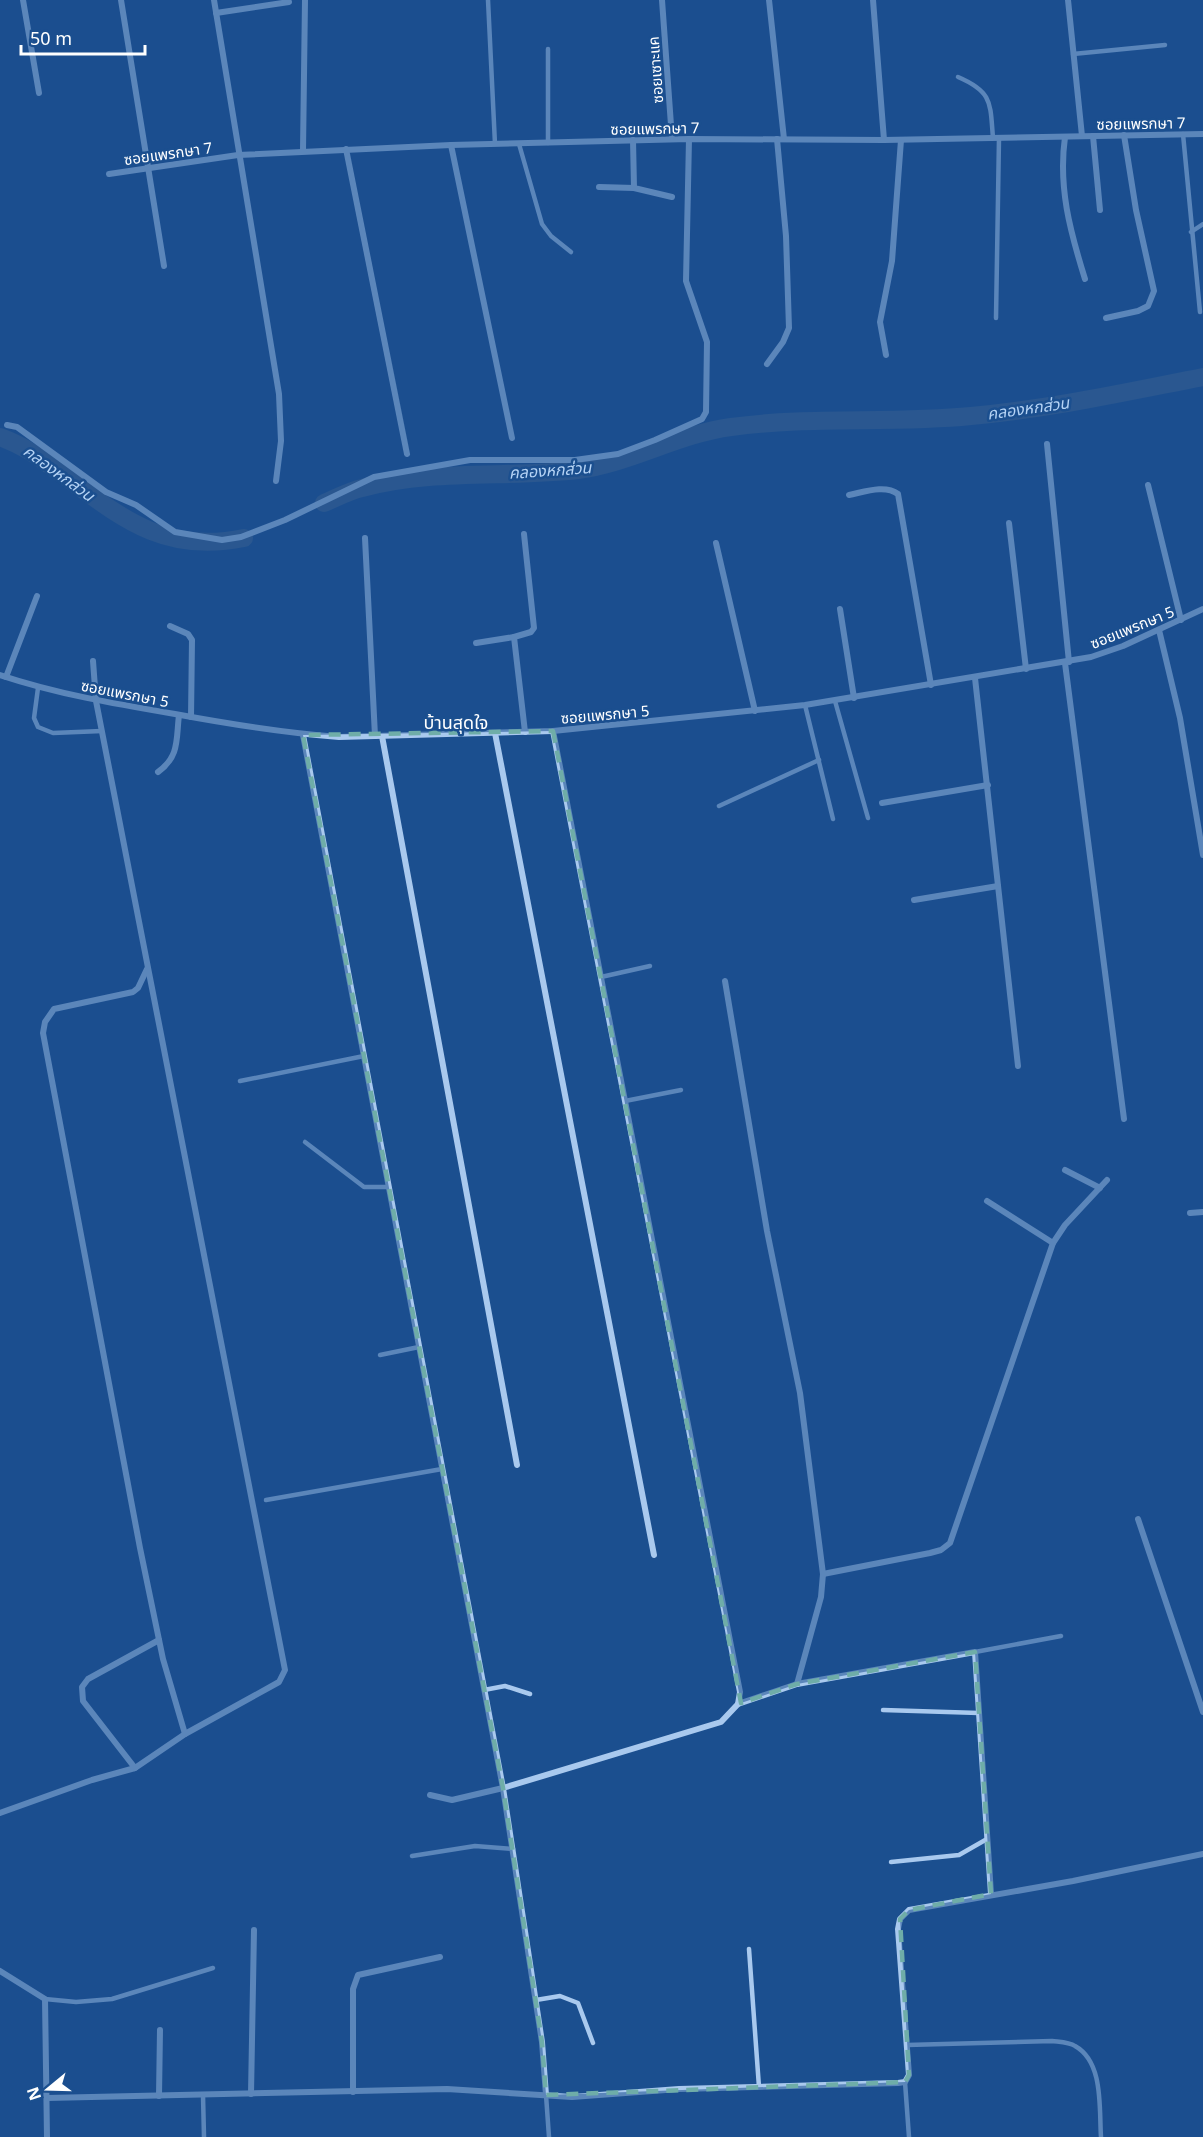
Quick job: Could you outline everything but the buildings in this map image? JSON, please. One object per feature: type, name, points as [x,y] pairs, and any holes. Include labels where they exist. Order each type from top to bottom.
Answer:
[{"type":"street","points":[[23,0],[39,93]]},
{"type":"street","points":[[122,0],[164,266]]},
{"type":"street","points":[[214,0],[279,394],[280,441],[276,481]]},
{"type":"street","points":[[303,150],[305,0]]},
{"type":"street","name":"ซอยเซาะแค","points":[[662,0],[672,139]]},
{"type":"street","points":[[767,364],[783,342],[789,328],[786,236],[769,0]]},
{"type":"street","points":[[873,0],[884,140]]},
{"type":"street","points":[[1068,0],[1082,136]]},
{"type":"street","points":[[216,13],[289,2]]},
{"type":"street","name":"ซอยแพรกษา 7","points":[[109,174],[238,155],[303,150],[672,139],[901,140],[1203,134]]},
{"type":"street","points":[[1106,318],[1138,311],[1148,306],[1154,291],[1136,210],[1124,135]]},
{"type":"street","points":[[1065,136],[1061,161],[1064,204],[1085,279]]},
{"type":"street","points":[[1093,136],[1100,210]]},
{"type":"street","points":[[7,425],[17,427],[106,492],[136,505],[174,532],[222,540],[241,537],[285,520],[374,477],[470,460],[585,459],[618,454],[655,440],[702,419],[706,412],[707,342],[686,281],[688,139]]},
{"type":"street","points":[[633,140],[634,188]]},
{"type":"street","points":[[886,356],[880,322],[892,261],[901,140]]},
{"type":"street","points":[[451,145],[512,438]]},
{"type":"street","points":[[346,149],[407,454]]},
{"type":"street","points":[[599,188],[634,188],[672,197]]},
{"type":"street","points":[[1047,444],[1067,662],[1124,1119]]},
{"type":"street","points":[[1148,485],[1181,620]]},
{"type":"street","points":[[849,495],[883,489],[893,490],[898,494],[931,685]]},
{"type":"street","points":[[1009,523],[1026,669]]},
{"type":"street","points":[[476,643],[514,637],[531,632],[534,628],[524,534]]},
{"type":"street","points":[[365,538],[378,736],[517,1465]]},
{"type":"street","points":[[716,543],[755,711]]},
{"type":"street","points":[[3,676],[37,596]]},
{"type":"street","points":[[840,609],[854,698]]},
{"type":"street","name":"ซอยแพรกษา 5","points":[[3,676],[38,688],[96,701],[303,735],[378,736],[553,731],[806,705],[1067,662],[1123,646],[1203,609]]},
{"type":"street","points":[[170,626],[188,634],[192,640],[191,717]]},
{"type":"street","points":[[1159,630],[1180,718],[1203,855]]},
{"type":"street","points":[[514,637],[525,732]]},
{"type":"street","points":[[0,1813],[92,1780],[135,1768],[185,1734],[279,1682],[285,1670],[183,1136],[147,969],[96,701],[93,661]]},
{"type":"street","points":[[975,678],[1018,1066]]},
{"type":"street","points":[[158,771],[174,756],[179,715]]},
{"type":"street","points":[[553,731],[739,1681],[738,1704]]},
{"type":"street","points":[[495,732],[654,1555]]},
{"type":"street","points":[[303,735],[503,1788],[536,2000],[546,2094]]},
{"type":"street","points":[[882,803],[988,785]]},
{"type":"street","points":[[914,900],[998,886]]},
{"type":"street","points":[[147,969],[138,988],[133,992],[54,1009],[45,1022],[43,1033],[159,1640],[185,1734]]},
{"type":"street","points":[[724,981],[767,1231],[800,1393],[823,1574],[821,1597],[797,1684]]},
{"type":"street","points":[[1065,1170],[1100,1188]]},
{"type":"street","points":[[823,1574],[930,1553],[941,1550],[950,1543],[1053,1243],[1065,1225],[1107,1180]]},
{"type":"street","points":[[987,1201],[1053,1243]]},
{"type":"street","points":[[1190,1213],[1203,1212]]},
{"type":"street","points":[[1138,1519],[1203,1712]]},
{"type":"street","points":[[135,1768],[83,1701],[82,1687],[97,1674],[159,1640]]},
{"type":"street","points":[[430,1795],[452,1800],[503,1788],[721,1722],[738,1704],[797,1684],[975,1652],[991,1894]]},
{"type":"street","points":[[47,2098],[447,2089],[572,2097],[905,2082],[909,2076],[900,1918],[909,1910],[1073,1881],[1203,1854]]},
{"type":"street","points":[[251,2094],[254,1930]]},
{"type":"street","points":[[353,2092],[353,1989],[358,1975],[440,1957]]},
{"type":"street","points":[[0,1971],[45,1999],[47,2137]]},
{"type":"street","points":[[159,2096],[160,2030]]},
{"type":"lane","points":[[488,0],[495,144]]},
{"type":"lane","points":[[1073,54],[1165,45]]},
{"type":"lane","points":[[548,49],[548,142]]},
{"type":"lane","points":[[958,77],[977,86],[988,98],[996,138],[996,318]]},
{"type":"lane","points":[[1183,134],[1200,312]]},
{"type":"lane","points":[[519,144],[542,224],[551,236],[572,252]]},
{"type":"lane","points":[[1191,232],[1203,224]]},
{"type":"lane","points":[[38,688],[34,718],[38,727],[44,731],[67,734],[102,731]]},
{"type":"lane","points":[[835,701],[868,818]]},
{"type":"lane","points":[[806,705],[833,819]]},
{"type":"lane","points":[[719,806],[819,760]]},
{"type":"lane","points":[[601,977],[650,966]]},
{"type":"lane","points":[[240,1082],[364,1056]]},
{"type":"lane","points":[[625,1101],[681,1090]]},
{"type":"lane","points":[[306,1142],[364,1187],[389,1187]]},
{"type":"lane","points":[[380,1354],[419,1347]]},
{"type":"lane","points":[[266,1500],[442,1469]]},
{"type":"lane","points":[[975,1652],[1061,1636]]},
{"type":"lane","points":[[484,1690],[505,1686],[530,1694]]},
{"type":"lane","points":[[883,1710],[979,1713]]},
{"type":"lane","points":[[891,1862],[959,1855],[987,1839]]},
{"type":"lane","points":[[412,1856],[475,1846],[513,1849]]},
{"type":"lane","points":[[749,1949],[759,2087]]},
{"type":"lane","points":[[45,1999],[76,2002],[112,1999],[213,1968]]},
{"type":"lane","points":[[536,2000],[560,1996],[578,2003],[593,2043]]},
{"type":"lane","points":[[907,2045],[1052,2041],[1073,2045],[1085,2055],[1098,2084],[1101,2137]]},
{"type":"lane","points":[[905,2082],[909,2137]]},
{"type":"lane","points":[[546,2094],[549,2137]]},
{"type":"lane","points":[[203,2095],[204,2137]]},
{"type":"highlighted area","points":[[553,731],[741,1703],[797,1684],[975,1652],[991,1894],[909,1910],[900,1919],[909,2075],[905,2082],[546,2095],[542,2042],[503,1788],[303,735]]},
{"type":"waterway","name":"คลองหกส่วน","points":[[324,503],[357,489],[415,478],[578,470],[617,461],[692,436],[731,427],[791,422],[911,420],[1000,413],[1087,400],[1203,377]]},
{"type":"waterway","name":"คลองหกส่วน","points":[[0,437],[33,453],[105,506],[146,529],[168,537],[191,541],[216,542],[244,538]]},
{"type":"district","name":"บ้านสุดใจ","points":[[456,722]]}]
